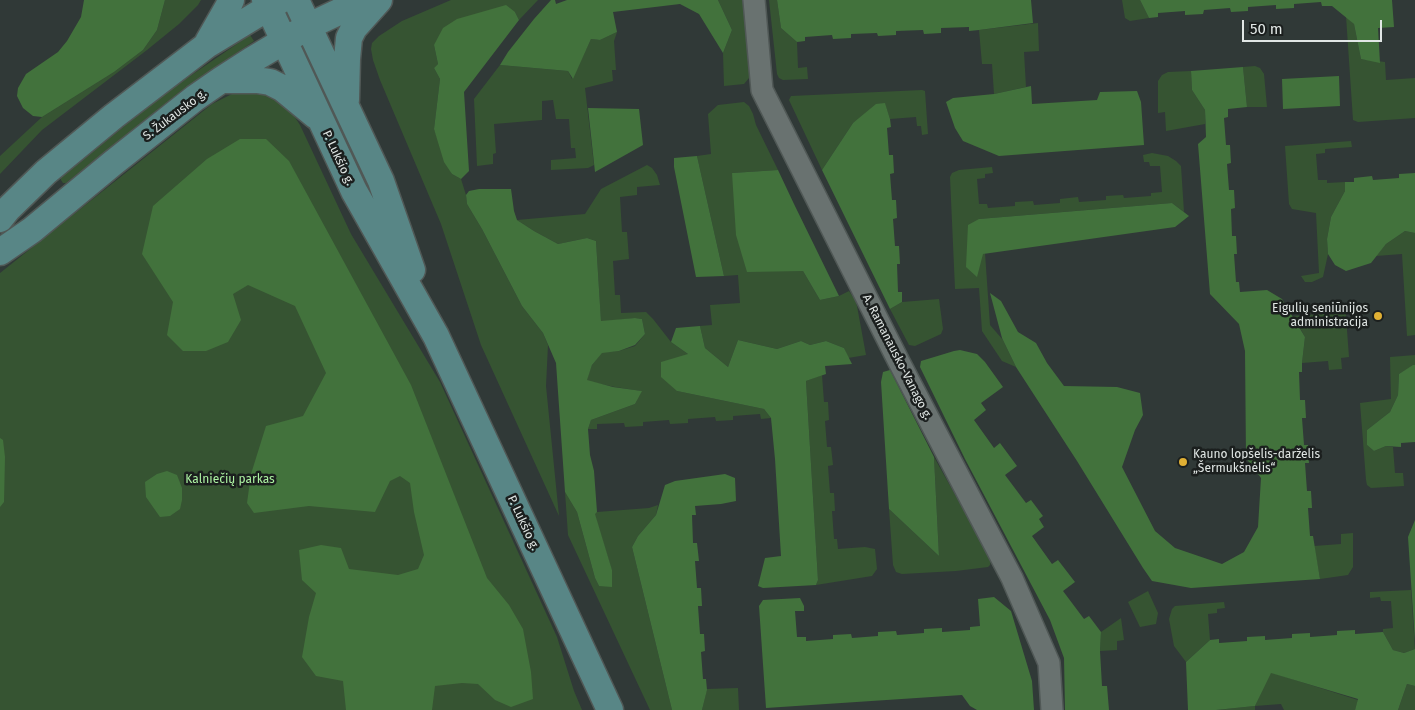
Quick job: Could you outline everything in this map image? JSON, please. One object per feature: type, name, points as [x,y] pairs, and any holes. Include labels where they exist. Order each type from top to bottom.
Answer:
[{"type":"main road","points":[[207,44],[231,0]]},
{"type":"main road","name":"P. Lukšio g.","points":[[296,0],[381,181],[436,336]]},
{"type":"main road","name":"S. Žukausko g.","points":[[0,252],[32,230],[113,163],[195,98],[221,80],[309,26],[364,0]]},
{"type":"main road","points":[[346,108],[349,38],[354,28],[379,0]]},
{"type":"main road","points":[[0,218],[46,172],[114,116],[207,44],[272,2]]},
{"type":"main road","name":"P. Lukšio g.","points":[[272,2],[284,40],[354,191],[436,336],[610,710]]},
{"type":"main road","points":[[221,80],[258,80],[270,82],[282,88],[321,120]]},
{"type":"street","name":"A. Ramanausko-Vanago g.","points":[[754,0],[762,90],[904,371],[1012,578],[1049,663],[1052,710]]},
{"type":"green space","points":[[84,0],[165,0],[157,30],[143,50],[114,72],[42,117],[33,116],[23,108],[17,96],[18,88],[26,74],[58,52],[67,41],[81,17]]},
{"type":"green space","points":[[165,0],[201,0],[179,24],[42,130],[0,174],[0,156],[42,117],[114,72],[143,50],[157,30]]},
{"type":"green space","points":[[451,0],[538,0],[519,20],[515,12],[434,45],[438,64],[434,68],[440,79],[434,129],[452,174],[461,179],[467,204],[522,306],[543,333],[548,345],[546,386],[559,516],[481,345],[441,224],[373,60],[372,43],[379,36],[402,21]]},
{"type":"green space","points":[[551,0],[555,0],[556,4],[567,0],[718,0],[732,30],[723,53],[699,14],[680,4],[613,12],[617,32],[600,40],[591,39],[573,79],[568,71],[500,65],[508,52]]},
{"type":"green space","points":[[718,0],[744,0],[751,71],[749,78],[744,84],[724,86],[723,53],[732,30]]},
{"type":"green space","points":[[769,0],[777,0],[781,28],[797,42],[798,68],[807,67],[808,79],[783,80],[777,74]]},
{"type":"green space","points":[[777,0],[1031,0],[1033,23],[969,31],[969,27],[941,28],[941,33],[924,34],[923,30],[896,31],[896,35],[878,36],[877,33],[851,34],[851,38],[833,39],[832,35],[805,37],[805,41],[797,42],[781,28]]},
{"type":"green space","points":[[1122,0],[1140,0],[1149,18],[1130,21],[1125,18]]},
{"type":"green space","points":[[1140,0],[1392,0],[1394,27],[1378,28],[1380,63],[1361,59],[1354,24],[1332,6],[1322,6],[1321,2],[1294,4],[1294,8],[1276,9],[1276,5],[1248,7],[1248,11],[1231,12],[1230,8],[1204,10],[1203,14],[1185,15],[1185,11],[1158,13],[1158,17],[1149,18]]},
{"type":"green space","points":[[506,5],[515,12],[519,20],[464,92],[469,171],[461,179],[452,174],[444,162],[434,129],[440,79],[434,68],[438,64],[434,45],[443,28],[457,19]]},
{"type":"green space","points":[[1346,16],[1354,24],[1361,59],[1385,62],[1386,80],[1415,78],[1415,118],[1358,122],[1353,120]]},
{"type":"green space","points":[[1038,23],[1039,51],[1024,52],[1026,87],[994,94],[992,64],[982,64],[979,30]]},
{"type":"green space","points":[[617,32],[614,41],[616,70],[612,70],[613,81],[585,88],[594,165],[588,168],[551,170],[551,160],[576,158],[575,148],[571,148],[569,119],[556,119],[553,100],[542,101],[542,120],[494,124],[496,153],[493,154],[493,164],[477,166],[474,99],[500,65],[568,71],[572,79],[591,39],[600,40]]},
{"type":"green space","points":[[250,35],[254,41],[181,91],[66,183],[63,183],[61,178],[138,115],[177,85]]},
{"type":"green space","points":[[310,54],[379,201],[376,209],[303,57]]},
{"type":"green space","points":[[1255,66],[1260,68],[1264,74],[1267,107],[1247,107],[1243,67]]},
{"type":"green space","points":[[1243,67],[1247,107],[1228,109],[1228,117],[1224,118],[1226,145],[1230,145],[1231,163],[1227,164],[1229,190],[1234,190],[1235,208],[1231,209],[1232,236],[1236,236],[1237,254],[1234,254],[1236,282],[1239,282],[1240,292],[1267,290],[1282,299],[1305,337],[1302,372],[1299,372],[1300,400],[1305,400],[1306,418],[1302,418],[1304,445],[1308,445],[1309,463],[1305,463],[1307,491],[1311,491],[1312,508],[1308,508],[1310,536],[1313,536],[1320,579],[1191,588],[1152,581],[1143,568],[1016,367],[1002,338],[990,293],[1001,301],[1018,332],[1036,343],[1047,363],[1064,386],[1117,387],[1140,393],[1143,415],[1135,430],[1122,467],[1155,531],[1175,548],[1222,564],[1244,552],[1258,527],[1261,478],[1246,458],[1245,351],[1239,324],[1210,294],[1198,144],[1206,137],[1205,110],[1192,90],[1191,71]]},
{"type":"green space","points":[[1191,71],[1192,90],[1205,110],[1205,124],[1166,131],[1165,112],[1158,113],[1158,81],[1162,75],[1168,72]]},
{"type":"green space","points":[[1339,76],[1340,106],[1283,109],[1282,79]]},
{"type":"green space","points":[[1031,86],[1032,104],[1097,100],[1100,92],[1137,91],[1141,102],[1144,145],[999,156],[963,141],[955,128],[946,102],[953,98],[994,94]]},
{"type":"green space","name":"Kalniečių parkas","points":[[259,88],[287,105],[300,125],[351,234],[440,382],[557,637],[582,710],[0,710],[0,273],[212,104],[246,89]]},
{"type":"green space","points":[[925,91],[928,134],[922,135],[921,126],[917,126],[916,117],[890,119],[885,104],[853,123],[822,170],[789,100],[791,96]]},
{"type":"green space","points":[[744,102],[749,106],[753,114],[756,125],[778,170],[732,173],[803,271],[820,300],[839,296],[849,291],[857,306],[866,355],[848,358],[844,348],[826,341],[810,345],[801,341],[777,349],[738,340],[728,367],[705,348],[700,326],[712,325],[710,305],[740,303],[738,275],[724,276],[697,156],[711,154],[708,114],[718,105]]},
{"type":"green space","points":[[885,103],[891,127],[887,128],[889,155],[893,155],[894,173],[890,174],[892,200],[896,200],[897,218],[893,219],[895,246],[899,246],[900,264],[897,264],[898,292],[902,292],[902,302],[890,309],[822,170],[853,123],[876,104]]},
{"type":"green space","points":[[588,108],[639,109],[643,145],[595,172]]},
{"type":"green space","points":[[240,139],[266,139],[289,161],[411,385],[487,578],[509,605],[523,629],[531,672],[533,699],[511,707],[495,700],[478,684],[462,683],[435,686],[432,710],[346,710],[343,681],[316,676],[302,657],[309,617],[316,593],[302,580],[299,550],[321,545],[341,548],[349,569],[398,575],[418,569],[424,555],[414,512],[410,483],[400,476],[390,481],[375,512],[309,506],[254,513],[247,503],[251,474],[266,426],[303,416],[326,373],[295,306],[248,285],[233,294],[241,320],[228,342],[206,351],[183,351],[167,335],[173,302],[142,254],[153,206],[207,159]]},
{"type":"green space","points":[[1351,141],[1352,147],[1325,149],[1325,153],[1316,154],[1318,180],[1327,180],[1327,183],[1345,182],[1345,191],[1331,217],[1327,239],[1328,254],[1323,277],[1312,282],[1305,282],[1301,276],[1319,273],[1316,213],[1292,209],[1289,204],[1285,146]]},
{"type":"green space","points":[[1152,153],[1168,156],[1181,166],[1184,212],[1172,203],[979,219],[983,254],[985,253],[990,325],[1003,340],[1016,367],[1002,361],[982,331],[979,288],[955,289],[950,177],[952,173],[959,170],[992,167],[993,173],[985,174],[985,178],[977,179],[979,204],[987,204],[988,208],[1015,206],[1015,202],[1033,201],[1034,205],[1060,203],[1060,199],[1078,197],[1079,202],[1106,200],[1106,196],[1123,195],[1124,198],[1151,196],[1151,193],[1162,192],[1160,166],[1150,166],[1149,162],[1144,162],[1143,155]]},
{"type":"green space","points":[[697,156],[724,276],[696,277],[674,167],[674,158]]},
{"type":"green space","points":[[647,165],[657,175],[660,185],[637,187],[637,195],[620,197],[622,232],[627,232],[629,259],[613,261],[615,295],[620,295],[621,313],[646,312],[671,342],[688,354],[677,391],[764,409],[771,418],[761,419],[760,414],[733,416],[733,420],[716,421],[715,417],[688,419],[688,423],[670,424],[669,420],[643,422],[643,426],[625,427],[624,423],[597,424],[597,429],[588,429],[591,420],[635,404],[641,391],[586,381],[592,365],[602,352],[619,351],[635,346],[645,334],[642,319],[635,318],[601,322],[596,241],[587,238],[558,244],[517,220],[585,214],[601,189]]},
{"type":"green space","points":[[778,170],[839,296],[820,300],[803,271],[747,272],[736,235],[732,173]]},
{"type":"green space","points":[[1415,173],[1415,233],[1405,231],[1386,244],[1371,263],[1346,271],[1335,265],[1328,254],[1327,239],[1331,217],[1345,191],[1345,182],[1354,182],[1354,178],[1372,176],[1373,180],[1399,178],[1399,174]]},
{"type":"green space","points":[[479,189],[511,189],[517,220],[558,244],[587,238],[596,241],[601,321],[642,319],[645,334],[635,345],[619,351],[602,353],[592,365],[587,380],[613,387],[642,391],[635,404],[591,420],[588,429],[590,455],[594,471],[597,512],[595,514],[612,570],[612,587],[599,586],[595,578],[577,512],[565,492],[556,363],[543,333],[522,306],[467,204],[466,195],[469,191]]},
{"type":"green space","points":[[1172,203],[1189,216],[1175,227],[983,254],[977,277],[966,267],[968,225],[979,219]]},
{"type":"green space","points":[[1405,231],[1415,233],[1415,335],[1407,336],[1402,254],[1376,256],[1386,244]]},
{"type":"green space","points":[[939,299],[943,329],[941,334],[915,346],[909,345],[890,309],[902,302]]},
{"type":"green space","points":[[1345,303],[1349,357],[1341,358],[1342,369],[1329,370],[1328,361],[1302,363],[1305,337],[1293,316],[1334,313]]},
{"type":"green space","points":[[700,326],[705,348],[728,367],[738,340],[777,349],[801,341],[810,345],[826,341],[844,348],[852,364],[825,366],[826,374],[806,381],[818,580],[816,585],[763,588],[758,586],[765,558],[781,556],[771,418],[764,409],[677,391],[661,377],[661,362],[688,354],[671,342],[676,328]]},
{"type":"green space","points":[[960,350],[977,354],[1003,387],[981,403],[986,410],[974,420],[994,448],[1000,443],[1017,466],[1005,475],[1026,503],[1031,500],[1043,516],[1039,519],[1044,527],[1032,536],[1052,564],[1058,560],[1075,582],[1063,591],[1084,619],[1089,616],[1101,632],[1102,686],[1107,686],[1109,710],[1065,710],[1064,658],[1050,620],[965,459],[920,367],[921,361]]},
{"type":"green space","points":[[1415,355],[1415,365],[1399,374],[1398,395],[1390,412],[1367,430],[1367,445],[1374,451],[1386,446],[1393,447],[1395,473],[1403,473],[1404,486],[1371,488],[1367,485],[1366,480],[1360,403],[1391,399],[1390,357]]},
{"type":"green space","points":[[1415,365],[1415,442],[1401,443],[1401,447],[1386,446],[1374,451],[1367,445],[1367,430],[1390,412],[1398,395],[1399,374]]},
{"type":"green space","points":[[890,370],[934,457],[939,556],[889,509],[881,382],[883,372]]},
{"type":"green space","points":[[822,375],[824,402],[828,402],[829,420],[825,421],[827,447],[831,447],[833,465],[828,466],[830,493],[834,493],[835,511],[832,511],[834,539],[837,539],[838,549],[865,547],[875,549],[877,569],[872,576],[816,585],[818,580],[806,381]]},
{"type":"green space","points":[[0,438],[3,440],[5,457],[4,502],[0,507]]},
{"type":"green space","points":[[934,457],[991,559],[988,567],[902,574],[896,572],[893,565],[889,509],[939,556]]},
{"type":"green space","points":[[167,471],[177,475],[182,488],[182,500],[180,509],[170,516],[160,517],[146,497],[145,482],[157,474]]},
{"type":"green space","points":[[725,474],[735,478],[736,501],[695,506],[696,515],[692,515],[693,543],[697,543],[699,561],[695,561],[697,588],[701,588],[702,606],[698,606],[700,634],[704,634],[705,651],[701,652],[703,679],[706,679],[707,690],[702,710],[672,710],[632,547],[638,536],[656,515],[665,485],[675,481]]},
{"type":"green space","points":[[565,492],[577,512],[595,578],[599,586],[612,571],[594,513],[649,508],[658,505],[656,515],[638,536],[632,547],[672,710],[650,710],[568,535]]},
{"type":"green space","points":[[1415,520],[1415,642],[1408,537]]},
{"type":"green space","points":[[1353,533],[1353,567],[1348,575],[1320,579],[1314,546],[1341,544],[1341,534]]},
{"type":"green space","points":[[1411,590],[1415,649],[1404,653],[1393,650],[1383,632],[1383,629],[1393,628],[1391,601],[1381,601],[1380,597],[1370,598],[1370,592]]},
{"type":"green space","points":[[1148,591],[1158,613],[1156,624],[1140,627],[1128,602]]},
{"type":"green space","points":[[994,597],[1011,611],[1032,681],[1034,710],[977,710],[970,706],[962,695],[766,708],[759,606],[763,600],[800,598],[804,611],[795,611],[797,637],[806,637],[806,641],[833,639],[833,635],[851,634],[852,638],[878,636],[878,632],[896,631],[897,635],[924,633],[924,629],[942,628],[942,632],[970,630],[970,627],[980,626],[978,599]]},
{"type":"green space","points":[[1224,602],[1225,608],[1217,609],[1217,613],[1208,614],[1210,640],[1186,662],[1174,646],[1169,619],[1172,609],[1175,606]]},
{"type":"green space","points":[[1121,618],[1124,640],[1117,641],[1117,650],[1100,651],[1101,632]]},
{"type":"green space","points":[[1355,630],[1355,634],[1383,632],[1393,650],[1404,653],[1415,649],[1415,686],[1407,684],[1398,710],[1355,710],[1358,699],[1271,673],[1255,706],[1216,710],[1188,710],[1186,662],[1210,640],[1219,639],[1219,643],[1247,641],[1247,637],[1265,636],[1265,640],[1292,638],[1292,634],[1310,633],[1310,637],[1337,635],[1337,631]]},
{"type":"green space","points":[[1270,672],[1358,700],[1355,710],[1284,710],[1281,704],[1255,706]]},
{"type":"green space","points":[[1407,684],[1415,686],[1415,710],[1398,710]]},
{"type":"green space","points":[[738,688],[739,710],[702,710],[707,689]]},
{"type":"green space","points":[[1255,706],[1255,710],[1216,710]]},
{"type":"place","name":"Eigulių seniūnijos administracija","points":[[1378,316]]},
{"type":"place","name":"Kauno lopšelis-darželis „Šermukšnėlis“","points":[[1183,462]]}]
